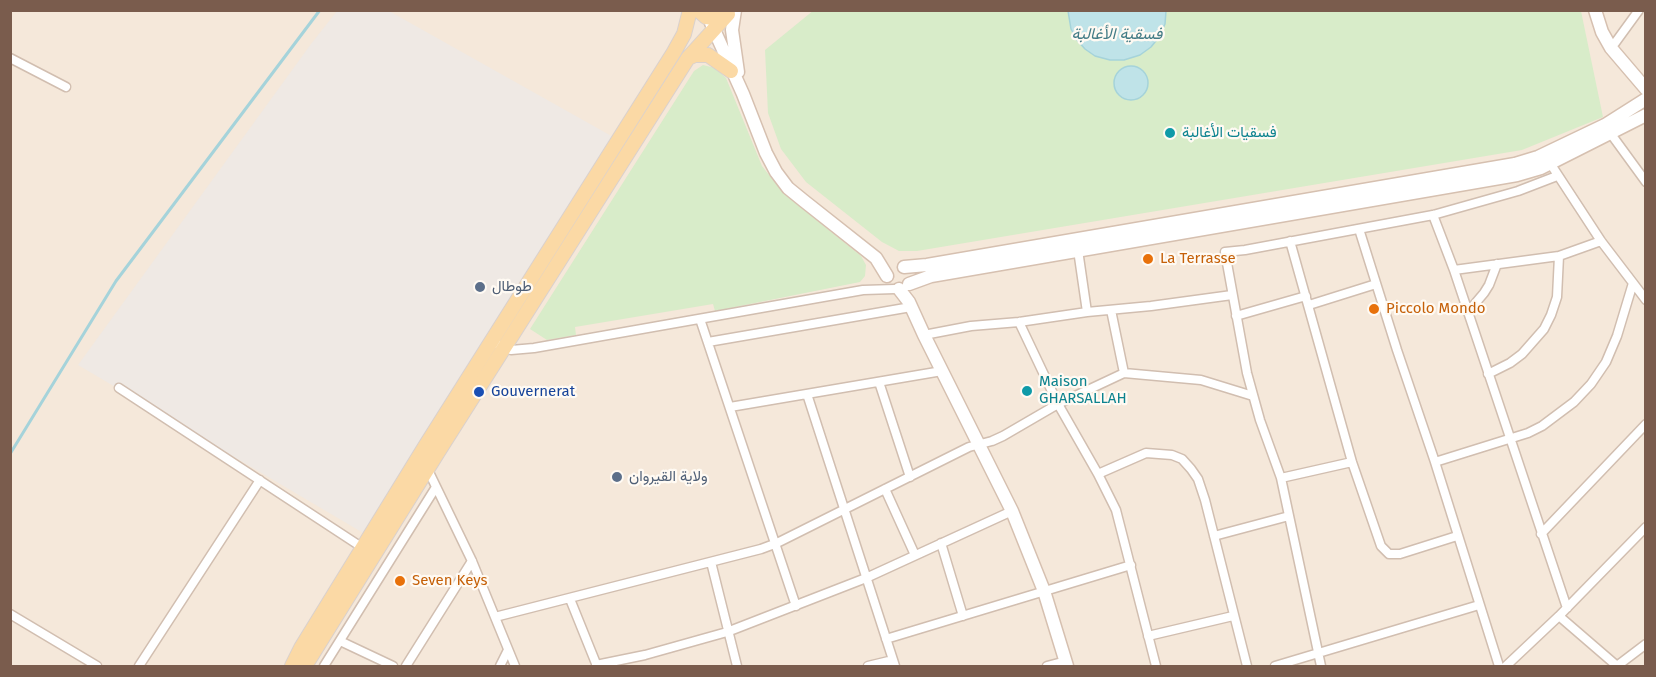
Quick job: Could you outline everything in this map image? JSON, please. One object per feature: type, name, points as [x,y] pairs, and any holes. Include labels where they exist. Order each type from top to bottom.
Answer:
[{"type":"main road","points":[[498,345],[675,52],[684,34],[690,10]]},
{"type":"main road","points":[[292,666],[363,548],[432,448],[688,58],[706,19],[731,12]]},
{"type":"main road","points":[[688,58],[700,54],[708,55],[731,71]]},
{"type":"main road","points":[[305,666],[428,468],[432,448]]},
{"type":"street","points":[[1595,10],[1602,32],[1611,48],[1646,88]]},
{"type":"street","points":[[1603,10],[1606,25],[1615,43],[1646,75]]},
{"type":"street","points":[[1615,43],[1639,10]]},
{"type":"street","points":[[731,12],[734,49],[743,94]]},
{"type":"street","points":[[706,19],[743,94],[766,153],[776,172],[788,188],[876,258],[889,284],[902,287]]},
{"type":"street","points":[[10,58],[66,87]]},
{"type":"street","points":[[498,345],[519,350],[562,344],[863,290],[902,287],[931,276],[1517,175],[1646,99]]},
{"type":"street","points":[[863,290],[887,276],[890,269],[927,265],[1547,159],[1611,134],[1646,115]]},
{"type":"street","points":[[1611,134],[1646,182]]},
{"type":"street","points":[[1547,159],[1601,242],[1646,300]]},
{"type":"street","points":[[1321,666],[1281,478],[1253,396],[1225,252],[1433,215],[1518,191],[1557,176]]},
{"type":"street","points":[[1433,215],[1454,270],[1567,608]]},
{"type":"street","points":[[1359,229],[1436,462],[1499,666]]},
{"type":"street","points":[[1290,241],[1352,462],[1384,551],[1389,554],[1400,554],[1457,536]]},
{"type":"street","points":[[1454,270],[1559,256],[1601,242]]},
{"type":"street","points":[[1078,250],[1087,312]]},
{"type":"street","points":[[868,251],[902,267],[909,273],[902,287]]},
{"type":"street","points":[[1488,374],[1522,354],[1544,329],[1557,297],[1559,256]]},
{"type":"street","points":[[1466,309],[1473,306],[1484,293],[1497,264]]},
{"type":"street","points":[[1436,462],[1510,439],[1535,429],[1557,416],[1591,384],[1606,362],[1617,336],[1633,283]]},
{"type":"street","points":[[1236,316],[1376,284]]},
{"type":"street","points":[[902,287],[1012,511],[1044,591],[1066,664],[1047,666]]},
{"type":"street","points":[[924,335],[971,326],[1232,295]]},
{"type":"street","points":[[708,342],[910,304]]},
{"type":"street","points":[[1111,310],[1124,373]]},
{"type":"street","points":[[700,319],[777,543],[796,606]]},
{"type":"street","points":[[1019,322],[1058,404],[1116,510],[1156,666]]},
{"type":"street","points":[[730,407],[942,371]]},
{"type":"street","points":[[495,617],[777,543],[969,447],[1003,436],[1058,404],[1124,373],[1201,380],[1253,396]]},
{"type":"street","points":[[879,382],[910,477]]},
{"type":"street","points":[[119,388],[363,548]]},
{"type":"street","points":[[807,394],[894,663],[868,666]]},
{"type":"street","points":[[1541,534],[1646,424]]},
{"type":"street","points":[[1098,474],[1146,453],[1161,453],[1182,459],[1198,479],[1247,666]]},
{"type":"street","points":[[1281,478],[1352,462]]},
{"type":"street","points":[[428,468],[472,561],[515,666]]},
{"type":"street","points":[[139,666],[260,480]]},
{"type":"street","points":[[324,666],[436,487]]},
{"type":"street","points":[[885,489],[915,555]]},
{"type":"street","points":[[570,599],[596,666],[727,632],[867,578],[1012,511]]},
{"type":"street","points":[[1214,536],[1289,516]]},
{"type":"street","points":[[1506,666],[1559,616],[1646,527]]},
{"type":"street","points":[[941,543],[963,616]]},
{"type":"street","points":[[405,666],[472,561]]},
{"type":"street","points":[[711,562],[737,666]]},
{"type":"street","points":[[886,639],[1131,565]]},
{"type":"street","points":[[1275,666],[1479,605]]},
{"type":"street","points":[[10,615],[97,666]]},
{"type":"street","points":[[1148,636],[1233,615]]},
{"type":"street","points":[[1559,616],[1617,666],[1646,644]]},
{"type":"street","points":[[340,641],[393,666]]},
{"type":"street","points":[[500,666],[508,650]]},
{"type":"shaded area","points":[[11,11],[1645,11],[1645,666],[11,666]]},
{"type":"shaded area","points":[[337,11],[389,11],[615,138],[365,534],[78,365]]},
{"type":"green space","name":"فسقيات الأغالبة","points":[[814,10],[1581,11],[1603,117],[1522,150],[917,251],[899,251],[882,242],[806,182],[781,149],[768,113],[765,50]]},
{"type":"green space","points":[[703,65],[715,68],[726,78],[762,166],[784,194],[861,256],[866,265],[865,276],[860,282],[715,311],[713,304],[575,327],[576,335],[547,340],[530,329],[694,71]]},
{"type":"water","name":"فسقية الأغالبة","points":[[1068,10],[1166,11],[1165,24],[1151,47],[1140,55],[1124,60],[1110,60],[1095,56],[1077,40],[1071,29]]},
{"type":"water","name":"فسقية الأغالبة","points":[[1131,66],[1143,71],[1148,83],[1143,95],[1131,100],[1119,95],[1114,83],[1119,71]]},
{"type":"waterway","points":[[10,454],[116,281],[320,10]]},
{"type":"place","name":"فسقيات الأغالبة","points":[[1170,133]]},
{"type":"place","name":"La Terrasse","points":[[1148,259]]},
{"type":"place","name":"طوطال","points":[[480,287]]},
{"type":"place","name":"Piccolo Mondo","points":[[1374,309]]},
{"type":"place","name":"Maison GHARSALLAH","points":[[1027,391]]},
{"type":"place","name":"Gouvernerat","points":[[479,392]]},
{"type":"place","name":"ولاية القيروان","points":[[617,477]]},
{"type":"place","name":"Seven Keys","points":[[400,581]]}]
